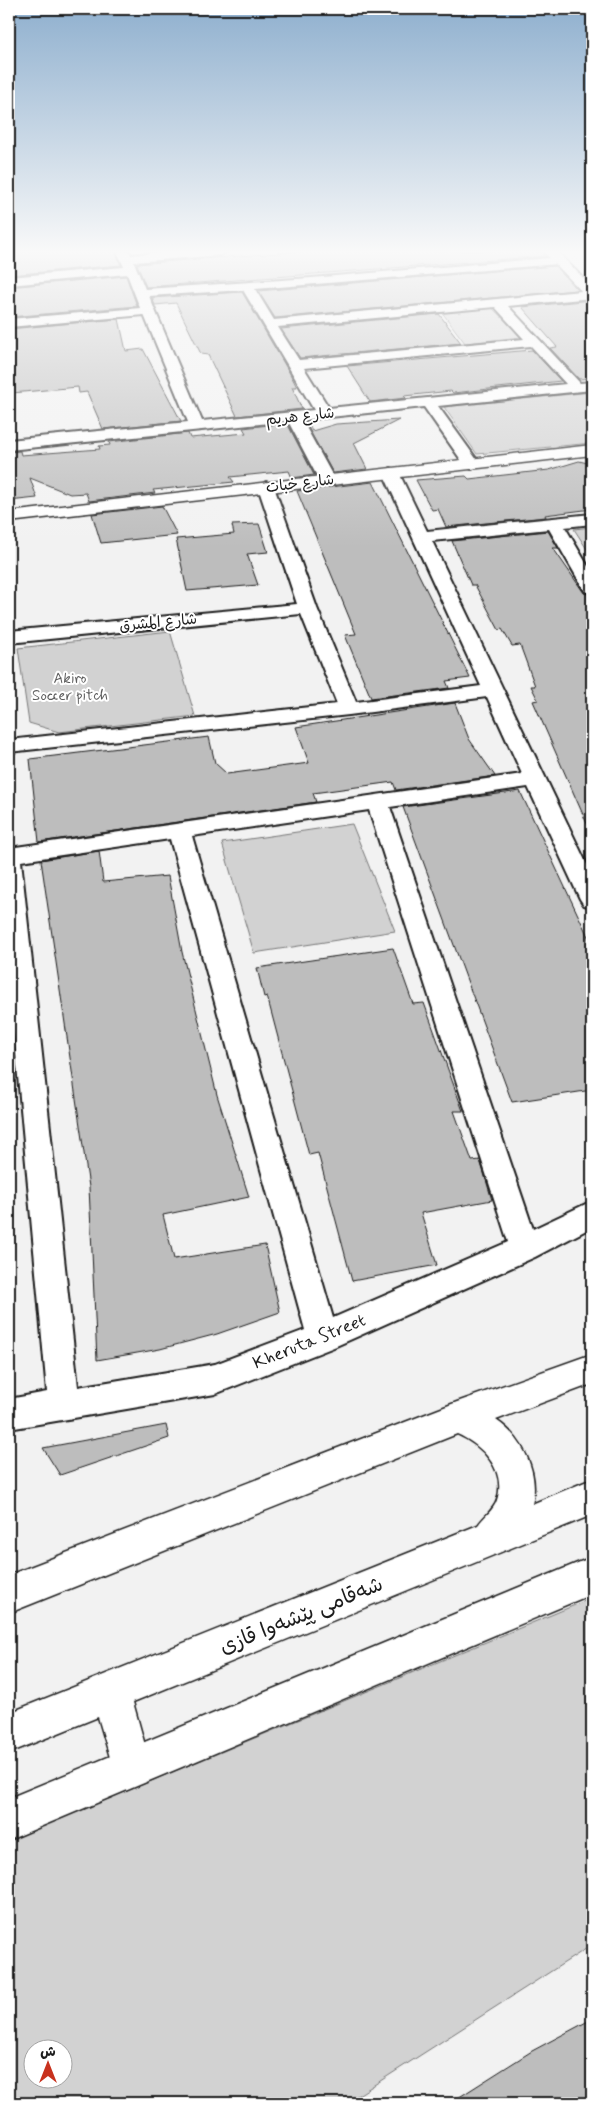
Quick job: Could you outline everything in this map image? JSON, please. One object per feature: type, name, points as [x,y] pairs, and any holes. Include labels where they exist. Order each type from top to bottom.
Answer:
[{"type":"main road","name":"شارع خبات","points":[[9,517],[592,450]]},
{"type":"main road","points":[[9,1594],[457,1418],[592,1369]]},
{"type":"main road","points":[[457,1418],[481,1428],[502,1445],[511,1460],[516,1477],[517,1494],[513,1511],[504,1526],[491,1537]]},
{"type":"main road","name":"شەقامی پێشەوا قازی","points":[[9,1732],[111,1693],[592,1497]]},
{"type":"main road","points":[[9,1818],[592,1575]]},
{"type":"main road","points":[[111,1693],[131,1767]]},
{"type":"street","points":[[165,350],[198,426]]},
{"type":"street","points":[[286,350],[324,413]]},
{"type":"street","points":[[295,365],[455,350]]},
{"type":"street","points":[[541,350],[577,388]]},
{"type":"street","name":"شارع هريم","points":[[9,445],[592,386]]},
{"type":"street","points":[[428,402],[472,464]]},
{"type":"street","points":[[293,417],[327,480]]},
{"type":"street","points":[[391,473],[592,899]]},
{"type":"street","points":[[266,487],[308,608],[349,709]]},
{"type":"street","points":[[421,537],[592,518]]},
{"type":"street","points":[[554,522],[592,588]]},
{"type":"street","name":"شارع المشرق","points":[[9,637],[308,608]]},
{"type":"street","points":[[9,746],[349,709],[494,690]]},
{"type":"street","points":[[64,1405],[20,1082],[9,867],[179,831],[535,779]]},
{"type":"street","points":[[377,802],[525,1248]]},
{"type":"street","points":[[179,831],[323,1337]]},
{"type":"street","name":"Kheruta Street","points":[[9,1414],[215,1379],[323,1337],[525,1248],[592,1213]]},
{"type":"green space","points":[[592,392],[592,443],[477,454],[444,407]]},
{"type":"green space","points":[[592,527],[592,557],[574,529]]},
{"type":"green space","name":"Akiro Soccer pitch","points":[[170,631],[195,716],[59,732],[29,723],[18,648]]},
{"type":"green space","points":[[352,824],[395,931],[254,953],[222,843]]},
{"type":"green space","points":[[592,1598],[592,1945],[346,2103],[9,2103],[9,1840]]},
{"type":"building","points":[[10,350],[143,350],[181,421],[103,429],[87,392],[79,393],[78,387],[12,393]]},
{"type":"building","points":[[199,350],[276,350],[297,387],[292,387],[302,409],[237,416],[208,355],[201,354]]},
{"type":"building","points":[[294,350],[391,350],[300,358]]},
{"type":"building","points":[[532,350],[561,381],[453,393],[451,391],[404,396],[406,398],[370,402],[347,366]]},
{"type":"building","points":[[551,350],[592,350],[592,378],[579,379]]},
{"type":"building","points":[[399,420],[354,443],[367,469],[333,473],[305,422],[308,421],[312,431],[336,424]]},
{"type":"building","points":[[287,423],[314,475],[292,478],[289,471],[230,477],[234,482],[153,490],[155,493],[89,501],[86,493],[70,494],[30,478],[37,498],[9,501],[9,452],[20,451],[21,455],[100,449],[99,446],[110,445],[109,442],[188,433],[190,438],[246,433],[243,428]]},
{"type":"building","points":[[579,461],[592,464],[592,509],[545,515],[546,517],[446,527],[438,509],[432,510],[416,480],[466,476],[469,479],[549,470]]},
{"type":"building","points":[[373,482],[470,678],[446,681],[449,688],[371,698],[345,635],[356,634],[297,491]]},
{"type":"building","points":[[162,506],[177,535],[101,543],[92,514]]},
{"type":"building","points":[[259,524],[268,552],[247,554],[258,585],[187,591],[176,539],[234,534],[232,525]]},
{"type":"building","points":[[548,531],[558,548],[553,548],[584,593],[592,595],[592,835],[533,701],[538,700],[531,686],[535,686],[520,645],[512,646],[502,629],[499,630],[475,585],[471,585],[452,541]]},
{"type":"building","points":[[455,703],[469,739],[495,776],[396,790],[393,782],[313,793],[316,802],[39,842],[30,759],[209,737],[215,763],[227,774],[309,763],[296,727]]},
{"type":"building","points":[[520,791],[592,945],[592,1090],[512,1102],[403,807]]},
{"type":"building","points":[[99,851],[103,882],[168,876],[182,952],[217,1095],[249,1197],[163,1215],[174,1259],[265,1245],[280,1312],[217,1334],[160,1349],[97,1360],[89,1187],[41,860]]},
{"type":"building","points":[[393,948],[413,1004],[424,1003],[463,1111],[454,1111],[472,1161],[480,1160],[492,1200],[421,1213],[437,1265],[352,1281],[318,1153],[309,1155],[267,996],[264,997],[257,968]]},
{"type":"building","points":[[166,1425],[169,1438],[60,1475],[43,1448]]},
{"type":"building","points":[[592,2019],[592,2103],[450,2103],[532,2051]]}]
